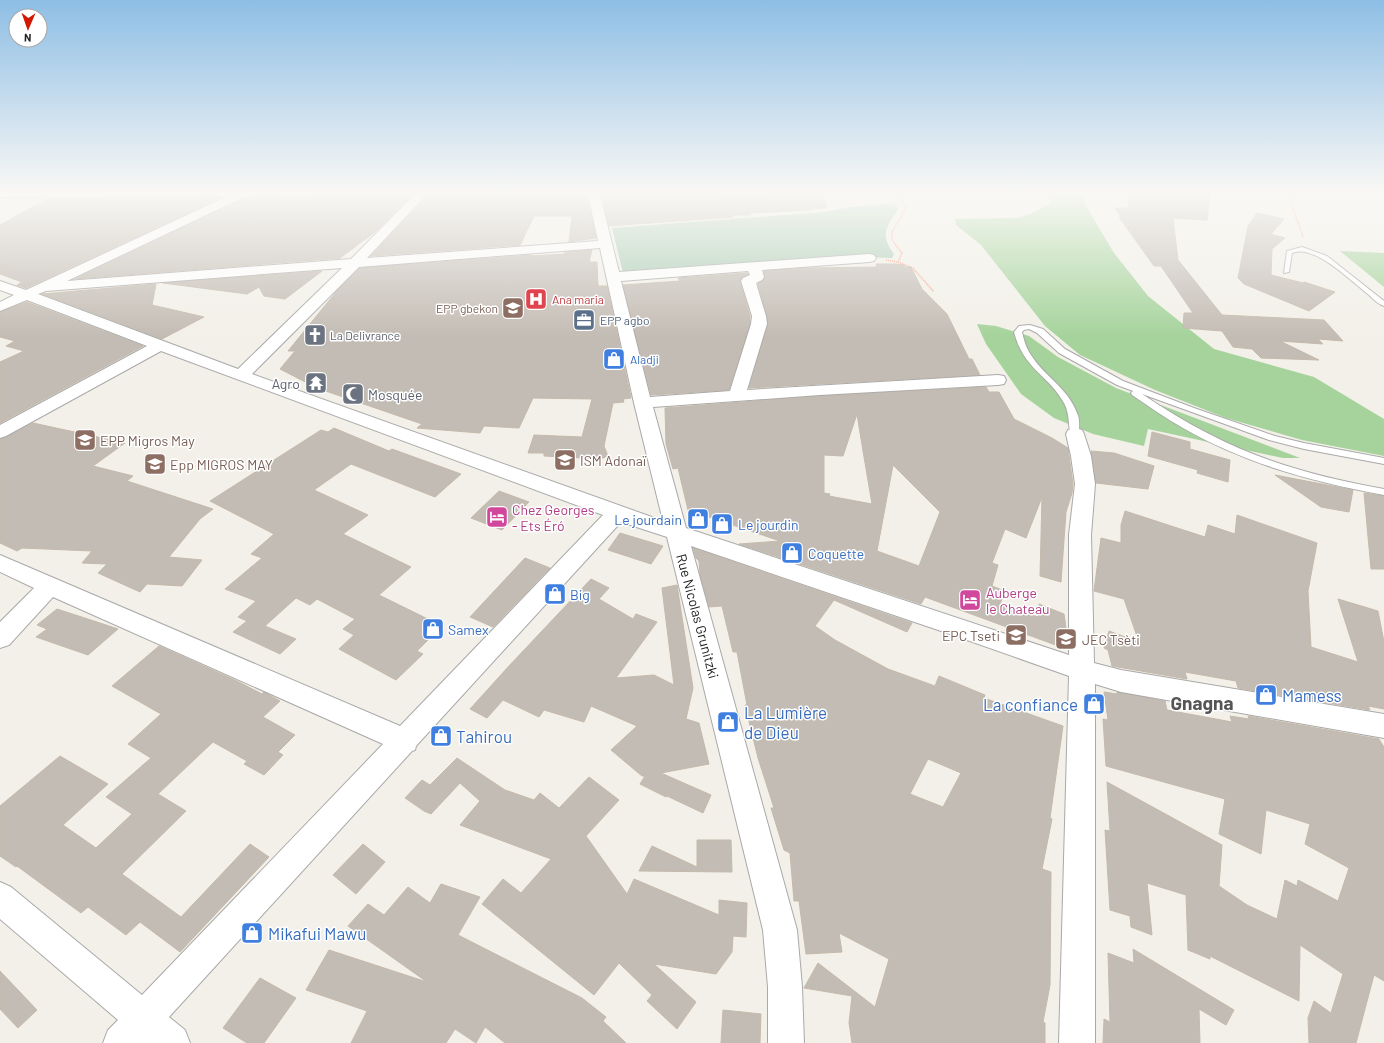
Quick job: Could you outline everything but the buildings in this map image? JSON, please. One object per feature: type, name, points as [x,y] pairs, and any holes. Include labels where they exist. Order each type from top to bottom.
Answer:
[{"type":"street","points":[[0,307],[144,240]]},
{"type":"street","points":[[241,376],[377,240]]},
{"type":"street","name":"Rue Nicolas Grunitzki","points":[[605,240],[643,403],[780,930],[785,987],[786,1043]]},
{"type":"street","points":[[34,291],[356,262],[606,244]]},
{"type":"street","points":[[613,277],[869,258]]},
{"type":"street","points":[[737,395],[758,324],[759,316],[748,281],[757,277],[754,267]]},
{"type":"street","points":[[0,285],[34,291],[160,345],[241,376],[617,513],[956,626],[1082,670],[1121,681],[1384,726]]},
{"type":"street","points":[[0,432],[160,345]]},
{"type":"street","points":[[643,403],[737,395],[998,380]]},
{"type":"street","points":[[1075,434],[1082,462],[1085,484],[1080,534],[1082,670],[1077,1043]]},
{"type":"street","points":[[132,1031],[617,513]]},
{"type":"street","points":[[0,563],[405,741]]},
{"type":"street","points":[[0,638],[50,586]]},
{"type":"street","points":[[0,898],[132,1031],[172,1043]]},
{"type":"lane","points":[[1286,272],[1289,252],[1296,249],[1308,250],[1325,256],[1384,304]]},
{"type":"lane","points":[[1075,434],[1073,414],[1069,405],[1058,390],[1038,371],[1028,357],[1019,338],[1020,329],[1026,327],[1040,331],[1062,351],[1120,383],[1193,431],[1256,461],[1313,478],[1384,492]]},
{"type":"lane","points":[[1120,383],[1191,410],[1272,438],[1304,446],[1384,461]]},
{"type":"path","points":[[892,240],[902,253],[898,262]]},
{"type":"path","points":[[1304,240],[1308,250]]},
{"type":"path","points":[[869,258],[898,262],[913,268],[934,292]]},
{"type":"green space","points":[[615,240],[887,240],[889,247],[894,254],[892,258],[833,256],[623,273]]},
{"type":"green space","points":[[974,240],[1106,240],[1114,253],[1148,296],[1214,349],[1314,377],[1384,419],[1384,456],[1302,440],[1226,418],[1155,390],[1080,355],[1045,326],[981,245]]},
{"type":"green space","points":[[1340,251],[1384,253],[1384,287]]},
{"type":"green space","points":[[977,324],[996,326],[1029,336],[1058,357],[1116,388],[1300,458],[1283,458],[1148,429],[1144,446],[1093,434],[1054,418],[1021,394],[986,344]]},
{"type":"place","name":"Ana maria","points":[[536,299]]},
{"type":"place","name":"EPP gbekon","points":[[513,308]]},
{"type":"place","name":"EPP agbo","points":[[584,320]]},
{"type":"place","name":"La Delivrance","points":[[315,335]]},
{"type":"place","name":"Aladji","points":[[614,359]]},
{"type":"place","name":"Agro","points":[[316,383]]},
{"type":"place","name":"Mosquée","points":[[353,394]]},
{"type":"place","name":"EPP Migros May","points":[[85,440]]},
{"type":"place","name":"ISM Adonaï","points":[[565,460]]},
{"type":"place","name":"Epp MIGROS MAY","points":[[155,464]]},
{"type":"place","name":"Chez Georges - Ets Éró","points":[[497,517]]},
{"type":"place","name":"Le jourdain","points":[[698,519]]},
{"type":"place","name":"Le jourdin","points":[[722,524]]},
{"type":"place","name":"Coquette","points":[[792,553]]},
{"type":"place","name":"Big","points":[[555,594]]},
{"type":"place","name":"Auberge le Chateau","points":[[970,600]]},
{"type":"place","name":"Samex","points":[[433,629]]},
{"type":"place","name":"EPC Tseti","points":[[1016,635]]},
{"type":"place","name":"JEC Tsèti","points":[[1066,639]]},
{"type":"place","name":"Mamess","points":[[1266,695]]},
{"type":"place","name":"La confiance","points":[[1094,704]]},
{"type":"place","name":"La Lumière de Dieu","points":[[728,722]]},
{"type":"place","name":"Tahirou","points":[[441,736]]},
{"type":"place","name":"Mikafui Mawu","points":[[252,933]]},
{"type":"district","name":"Gnagna","points":[[1202,702]]}]
